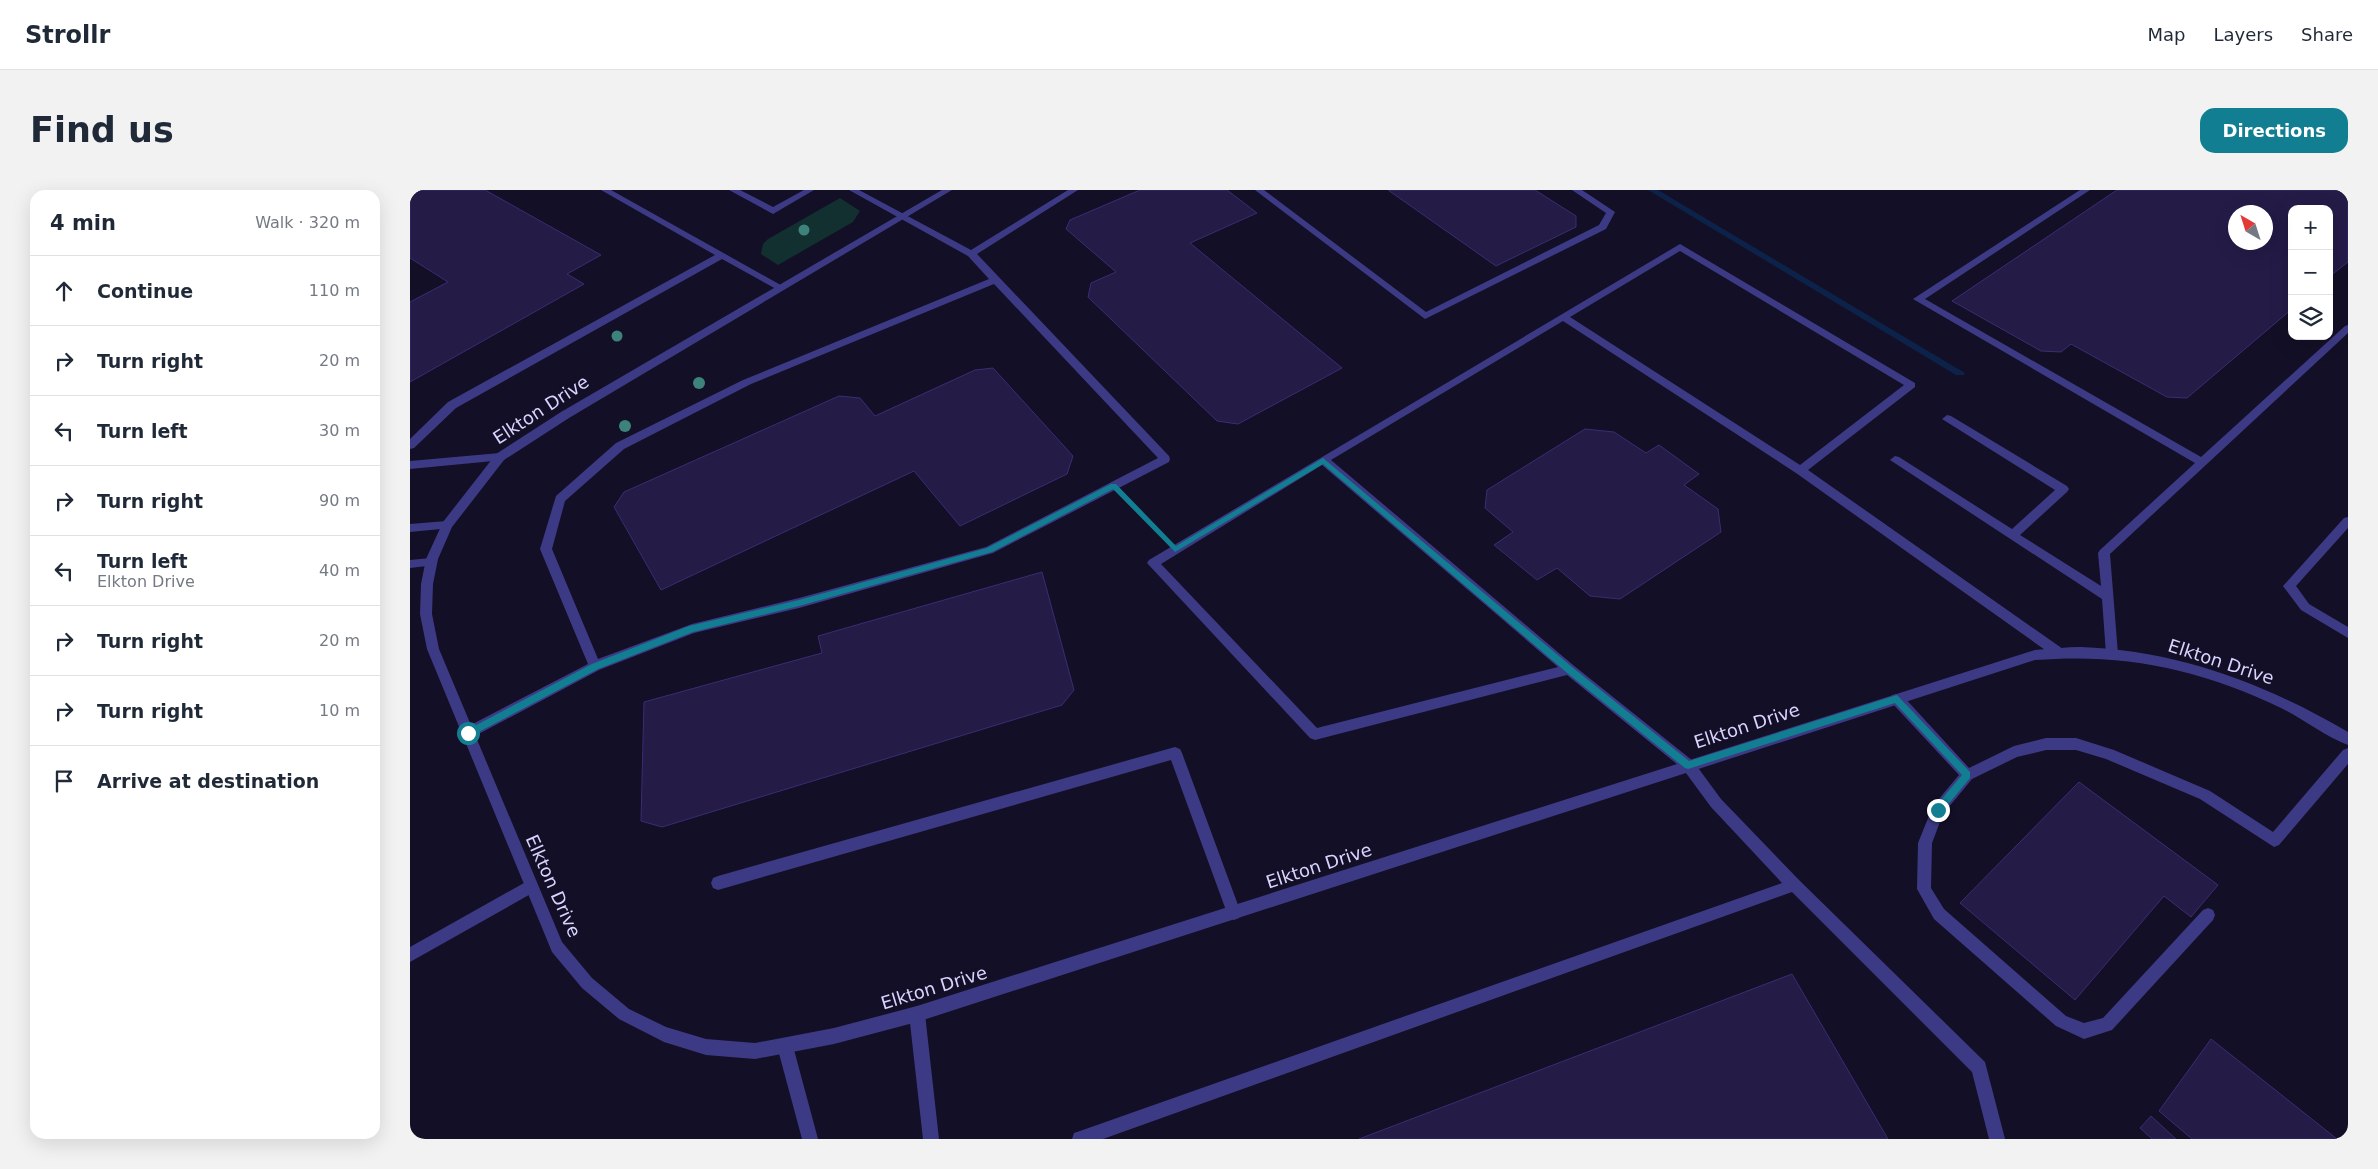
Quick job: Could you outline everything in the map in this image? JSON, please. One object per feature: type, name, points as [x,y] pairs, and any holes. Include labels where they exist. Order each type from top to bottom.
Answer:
[{"type":"street","points":[[605,190],[781,288]]},
{"type":"street","points":[[733,190],[773,211],[810,190]]},
{"type":"street","points":[[468,733],[595,666],[692,629],[799,603],[989,550],[1166,459],[972,254],[854,190]]},
{"type":"street","name":"Elkton Drive","points":[[948,190],[565,415],[500,457],[447,526],[432,562],[427,584],[426,614],[433,649],[557,947],[587,982],[624,1014],[664,1034],[706,1047],[755,1051],[834,1036],[917,1014],[1688,765],[2035,656],[2080,652],[2166,661],[2216,676],[2268,695],[2317,719],[2348,739]]},
{"type":"street","points":[[972,254],[1074,190]]},
{"type":"street","points":[[1259,190],[1425,316],[1603,227],[1611,212],[1576,190]]},
{"type":"street","points":[[2086,190],[1918,299],[2203,462]]},
{"type":"street","points":[[1569,669],[1315,734],[1153,563],[1680,247],[1911,385],[1800,470]]},
{"type":"street","points":[[410,445],[452,405],[722,256]]},
{"type":"street","points":[[595,666],[546,549],[560,499],[620,446],[746,382],[995,280]]},
{"type":"street","points":[[1564,317],[1800,470],[2059,654]]},
{"type":"street","points":[[2112,654],[2104,553],[2348,328]]},
{"type":"street","points":[[1947,419],[2063,489],[2013,535]]},
{"type":"street","points":[[410,465],[500,457]]},
{"type":"street","points":[[1323,460],[1569,669],[1688,765],[1716,803],[1794,885],[1979,1068],[1997,1139]]},
{"type":"street","points":[[1895,460],[2107,596]]},
{"type":"street","points":[[2348,520],[2289,586],[2305,607],[2348,633]]},
{"type":"street","points":[[410,528],[447,526]]},
{"type":"street","points":[[410,564],[432,562]]},
{"type":"street","points":[[1897,699],[1967,775]]},
{"type":"street","points":[[2208,915],[2107,1025],[2084,1031],[2061,1021],[1939,914],[1924,889],[1925,843],[1938,810],[1967,775],[2014,752],[2046,744],[2076,744],[2109,754],[2205,795],[2274,840],[2348,754]]},
{"type":"street","points":[[718,883],[1175,753],[1234,913]]},
{"type":"street","points":[[1080,1139],[1794,885]]},
{"type":"street","points":[[410,955],[531,886]]},
{"type":"street","points":[[917,1014],[931,1139]]},
{"type":"street","points":[[785,1046],[810,1139]]},
{"type":"path","points":[[1114,486],[1175,550]]},
{"type":"green space","points":[[840,198],[860,211],[853,222],[778,265],[761,254],[763,244],[768,239]]},
{"type":"building","points":[[410,190],[485,190],[601,255],[567,274],[584,284],[410,382],[410,302],[448,282],[410,258]]},
{"type":"building","points":[[1140,190],[1227,190],[1257,213],[1190,243],[1342,368],[1238,424],[1217,421],[1088,297],[1091,283],[1116,272],[1066,229],[1070,220]]},
{"type":"building","points":[[1388,190],[1535,190],[1576,216],[1576,227],[1496,266]]},
{"type":"building","points":[[2117,190],[2348,190],[2348,262],[2333,274],[2333,205],[2288,205],[2288,312],[2187,398],[2167,397],[2071,344],[2061,352],[2041,351],[1952,301]]},
{"type":"building","points":[[993,368],[1073,456],[1067,474],[960,526],[914,471],[661,590],[614,507],[624,492],[839,396],[860,398],[875,416],[975,370]]},
{"type":"building","points":[[1585,429],[1614,432],[1646,453],[1659,445],[1699,474],[1684,485],[1718,509],[1721,532],[1620,599],[1590,596],[1557,568],[1537,580],[1494,545],[1513,532],[1485,508],[1487,490]]},
{"type":"building","points":[[1042,572],[1074,690],[1062,705],[662,827],[641,821],[644,702],[822,653],[818,636]]},
{"type":"building","points":[[2079,782],[2218,885],[2191,917],[2164,896],[2075,1000],[1960,903]]},
{"type":"building","points":[[1792,974],[1888,1139],[1359,1139]]},
{"type":"building","points":[[2211,1039],[2337,1139],[2192,1139],[2159,1111]]},
{"type":"building","points":[[2151,1116],[2176,1139],[2152,1139],[2140,1128]]},
{"type":"waterway","points":[[1652,190],[1960,373]]},
{"type":"route","points":[[468,733],[595,666],[692,629],[799,603],[989,550],[1114,486],[1175,550],[1323,460],[1569,669],[1688,765],[1897,699],[1967,775],[1938,810]]}]
